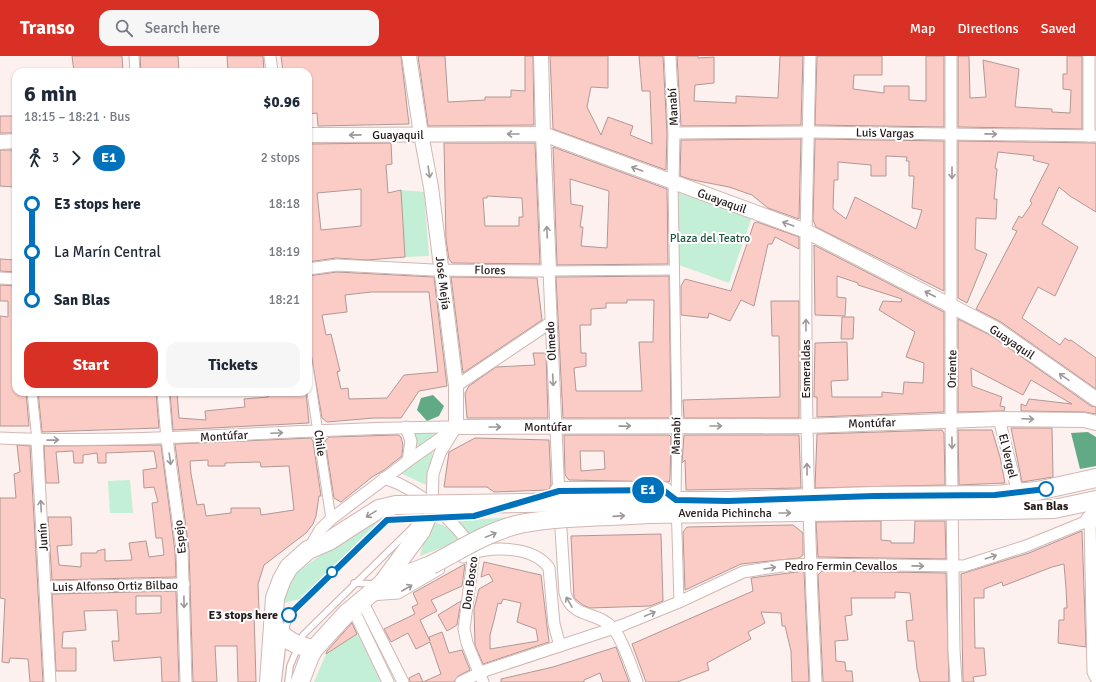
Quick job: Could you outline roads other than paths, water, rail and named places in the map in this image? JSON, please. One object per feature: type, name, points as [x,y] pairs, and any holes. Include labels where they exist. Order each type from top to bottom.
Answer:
[{"type":"main road","name":"Avenida Pichincha","points":[[998,503],[1018,493],[1060,487],[1096,478]]},
{"type":"main road","points":[[557,491],[663,490],[676,507]]},
{"type":"main road","name":"Avenida Pichincha","points":[[300,682],[309,658],[292,640],[275,598],[282,579],[289,567],[308,550],[329,541],[379,509],[396,505],[647,508],[676,507],[728,501],[808,505],[998,503],[1054,509],[1096,500]]},
{"type":"main road","name":"Avenida Pichincha","points":[[292,640],[325,635],[367,597],[484,537],[520,524],[647,508]]},
{"type":"main road","points":[[367,597],[421,531],[430,515]]},
{"type":"main road","name":"Avenida Pichincha","points":[[268,682],[292,640]]},
{"type":"street","points":[[134,56],[135,68]]},
{"type":"street","points":[[270,56],[272,68]]},
{"type":"street","name":"José Mejía","points":[[409,56],[431,186],[442,270],[456,386],[456,427]]},
{"type":"street","name":"Olmedo","points":[[541,56],[550,323],[556,427],[557,491],[565,593],[571,607],[575,610],[588,614],[613,628]]},
{"type":"street","name":"Manabí","points":[[670,56],[674,133],[673,270],[677,426],[676,507],[679,602]]},
{"type":"street","name":"Esmeraldas","points":[[810,56],[806,231],[806,426],[809,564],[816,682]]},
{"type":"street","name":"Oriente","points":[[950,56],[952,134],[951,420],[956,682]]},
{"type":"street","points":[[1089,56],[1092,136]]},
{"type":"street","name":"Luis Vargas","points":[[674,133],[809,132],[1092,136]]},
{"type":"street","name":"Guayaquil","points":[[312,135],[543,134],[806,231],[996,329],[1096,399]]},
{"type":"street","points":[[0,142],[12,141]]},
{"type":"street","name":"Flores","points":[[312,268],[337,265],[442,270],[673,270]]},
{"type":"street","points":[[0,278],[12,279]]},
{"type":"street","points":[[456,386],[550,323]]},
{"type":"street","name":"Chile","points":[[312,392],[331,519]]},
{"type":"street","name":"Junín","points":[[32,396],[37,440],[50,682]]},
{"type":"street","name":"Espejo","points":[[163,396],[167,439],[182,550],[186,682]]},
{"type":"street","name":"Montúfar","points":[[0,438],[37,440],[167,439],[406,427],[806,426],[999,418],[1084,420],[1096,424]]},
{"type":"street","name":"El Vergel","points":[[999,418],[1018,493]]},
{"type":"street","points":[[406,427],[411,441],[408,461]]},
{"type":"street","points":[[308,550],[320,530],[331,519],[384,478],[456,427]]},
{"type":"street","points":[[430,515],[433,474],[440,453],[456,427]]},
{"type":"street","name":"Don Bosco","points":[[384,478],[416,492],[430,515],[466,538],[474,551],[464,629],[467,643],[481,677]]},
{"type":"street","points":[[1093,517],[1093,672],[1096,678]]},
{"type":"street","name":"Pedro Fermin Cevallos","points":[[461,682],[481,677],[560,646],[613,628],[679,602],[743,572],[781,566],[809,564],[964,566],[1026,546],[1093,517]]},
{"type":"street","points":[[367,597],[398,593],[474,551],[496,549],[518,551],[535,555],[544,560],[549,568],[554,624],[560,646]]},
{"type":"street","name":"Luis Alfonso Ortiz Bilbao","points":[[46,587],[184,584]]},
{"type":"street","points":[[367,597],[388,682]]},
{"type":"street","points":[[367,597],[402,682]]},
{"type":"street","points":[[588,614],[596,625],[596,632],[594,634]]},
{"type":"street","points":[[613,628],[637,682]]},
{"type":"lane","points":[[404,486],[430,515]]},
{"type":"lane","points":[[288,682],[292,640],[289,615],[387,520],[430,515],[474,516],[540,496]]},
{"type":"lane","points":[[278,682],[292,640],[304,635],[409,531],[430,515]]},
{"type":"lane","points":[[354,584],[367,597]]},
{"type":"place","name":"San Blas","points":[[1046,489]]},
{"type":"place","name":"E3 stops here","points":[[289,615]]},
{"type":"park label","name":"Plaza del Teatro","points":[[710,238]]}]
